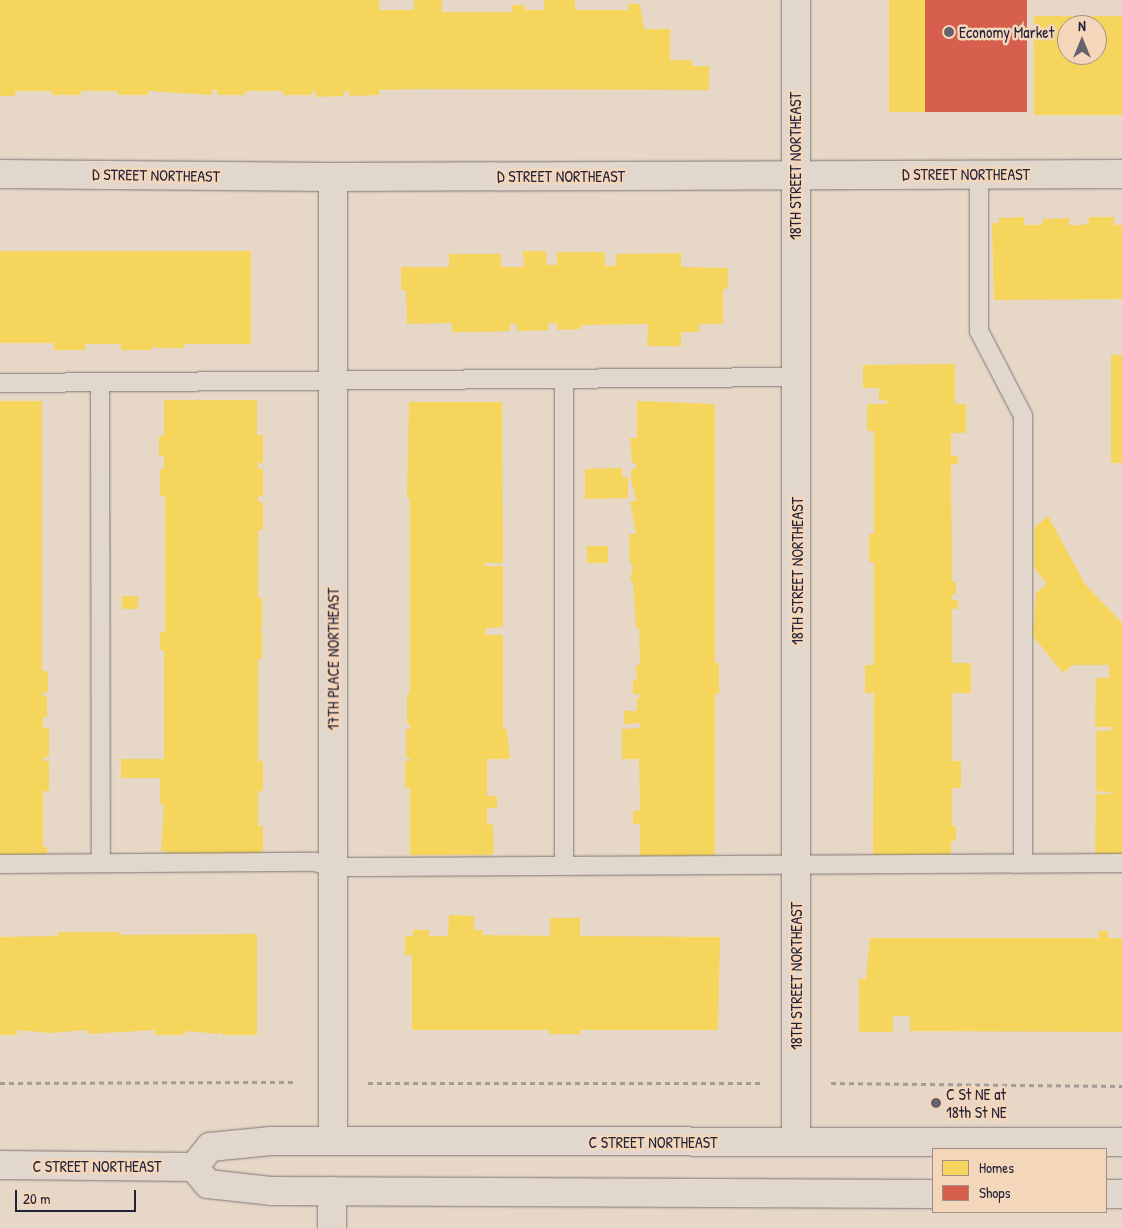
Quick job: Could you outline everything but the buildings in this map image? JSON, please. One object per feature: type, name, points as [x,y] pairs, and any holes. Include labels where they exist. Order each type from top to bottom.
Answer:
[{"type":"street","name":"18TH STREET NORTHEAST","points":[[796,0],[796,1142]]},
{"type":"street","name":"D STREET NORTHEAST","points":[[0,174],[333,177],[1122,174]]},
{"type":"street","name":"17TH PLACE NORTHEAST","points":[[333,177],[333,1141]]},
{"type":"street","name":"C STREET NORTHEAST","points":[[0,1165],[194,1167],[210,1147],[271,1141],[1122,1142]]},
{"type":"street","points":[[194,1167],[208,1184],[271,1191],[932,1194]]},
{"type":"street","points":[[332,1191],[332,1228]]},
{"type":"street","points":[[1107,1194],[1122,1194]]},
{"type":"lane","points":[[979,174],[979,331],[1023,416],[1023,863]]},
{"type":"lane","points":[[0,383],[334,383],[796,377]]},
{"type":"lane","points":[[564,380],[564,865]]},
{"type":"lane","points":[[100,384],[101,862]]},
{"type":"lane","points":[[0,864],[315,862],[333,868],[564,865],[1122,863]]},
{"type":"path","points":[[0,1083],[303,1082]]},
{"type":"path","points":[[364,1083],[764,1083]]},
{"type":"path","points":[[821,1083],[1122,1086]]},
{"type":"place","name":"Economy Market","points":[[949,32]]},
{"type":"place","name":"C St NE at 18th St NE","points":[[936,1103]]}]
